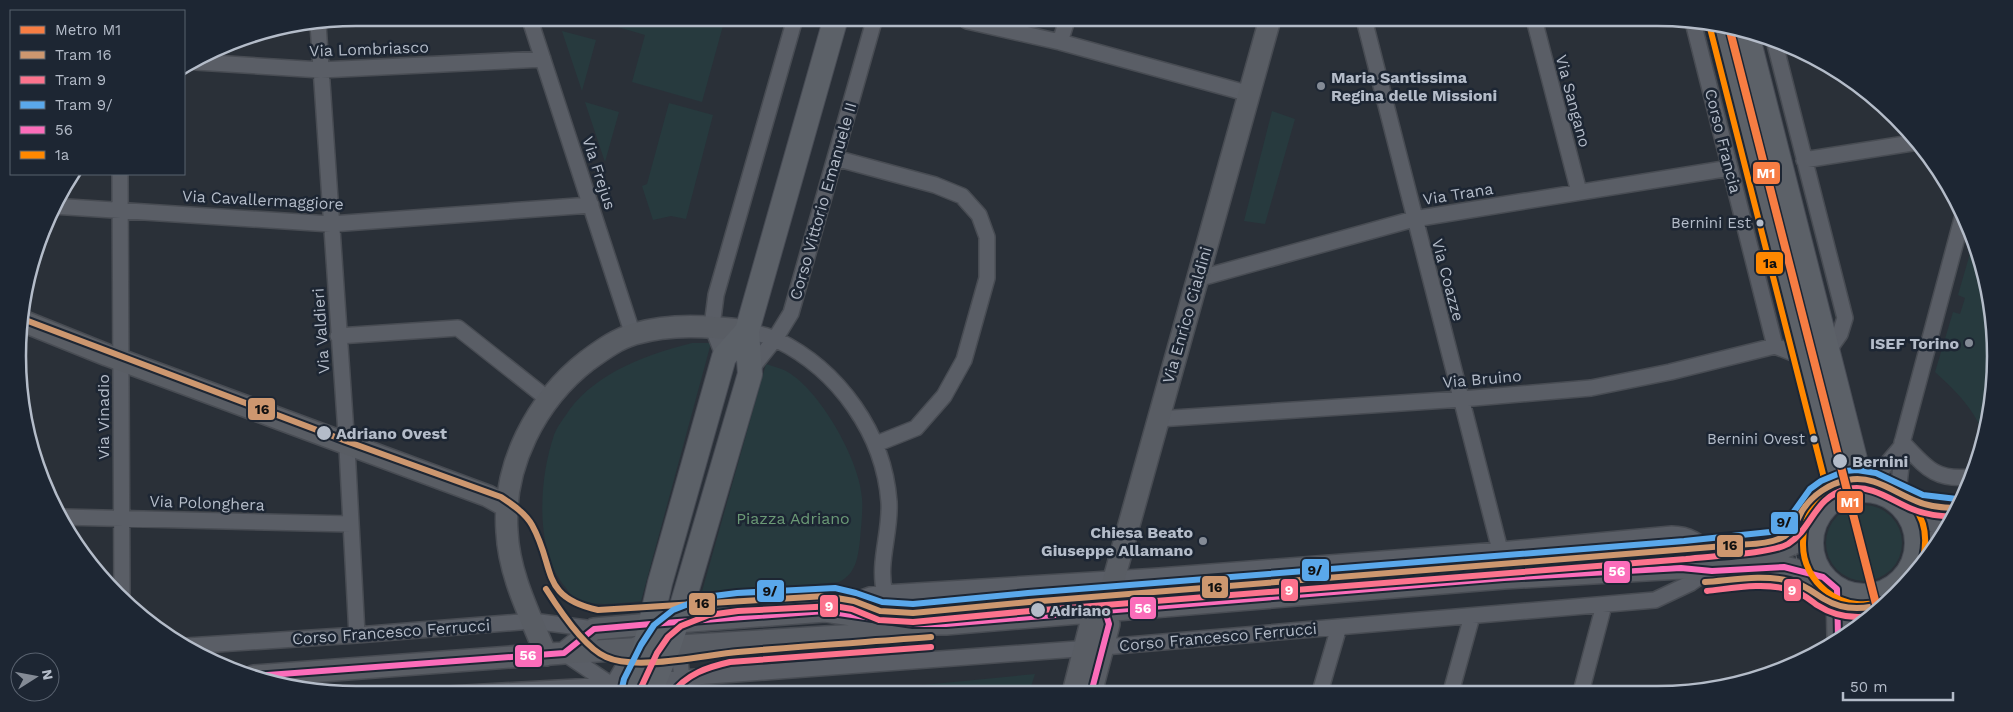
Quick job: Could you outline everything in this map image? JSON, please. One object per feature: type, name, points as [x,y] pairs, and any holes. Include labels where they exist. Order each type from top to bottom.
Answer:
[{"type":"main road","name":"Corso Vittorio Emanuele II","points":[[633,686],[676,622],[751,369],[747,331],[835,26]]},
{"type":"main road","name":"Via Enrico Cialdini","points":[[1104,611],[1268,26]]},
{"type":"main road","name":"Corso Francia","points":[[1720,33],[1832,472],[1833,500]]},
{"type":"main road","points":[[1748,39],[1860,479],[1868,490]]},
{"type":"main road","points":[[28,323],[488,496],[506,506]]},
{"type":"main road","points":[[594,629],[555,654],[532,621],[513,572],[509,552],[506,506],[518,452],[536,418],[562,382],[602,350],[633,335],[661,328],[712,326],[747,331]]},
{"type":"main road","name":"Corso Vittorio Emanuele II","points":[[656,649],[651,624],[660,583],[724,357],[747,331]]},
{"type":"main road","points":[[1837,632],[1830,583],[1816,564],[1812,550],[1812,535],[1816,520],[1825,507],[1848,492],[1868,490],[1883,494],[1904,510],[1934,521],[1944,520]]},
{"type":"main road","points":[[1904,510],[1916,534],[1916,551],[1912,565]]},
{"type":"main road","points":[[1713,564],[1779,550],[1812,535]]},
{"type":"main road","points":[[1916,551],[1926,546]]},
{"type":"main road","points":[[1713,564],[1784,568],[1830,583],[1865,607]]},
{"type":"main road","name":"Corso Francesco Ferrucci","points":[[594,629],[824,612],[913,624],[946,624],[1504,578],[1681,568],[1713,564]]},
{"type":"main road","points":[[1858,618],[1865,607],[1884,592],[1887,592]]},
{"type":"main road","points":[[1091,686],[1094,648],[1090,626],[1104,611]]},
{"type":"main road","name":"Corso Francesco Ferrucci","points":[[270,675],[555,654],[900,633],[946,624]]},
{"type":"main road","points":[[1076,686],[1094,648]]},
{"type":"street","name":"Via Frejus","points":[[532,26],[633,335]]},
{"type":"street","points":[[724,357],[712,326],[716,295],[793,26]]},
{"type":"street","name":"Corso Vittorio Emanuele II","points":[[751,369],[775,339],[792,313],[873,26]]},
{"type":"street","points":[[989,26],[1060,42],[1250,94]]},
{"type":"street","points":[[1060,42],[1065,26]]},
{"type":"street","name":"Via Coazze","points":[[1366,26],[1500,550]]},
{"type":"street","name":"Via Sangano","points":[[1536,26],[1579,192]]},
{"type":"street","name":"Via Valdieri","points":[[318,28],[357,636]]},
{"type":"street","name":"Corso Francia","points":[[1695,28],[1775,346]]},
{"type":"street","points":[[1776,49],[1844,318],[1840,334],[1828,351]]},
{"type":"street","name":"Via Lombriasco","points":[[205,63],[321,70],[543,59]]},
{"type":"street","points":[[1804,160],[1909,143]]},
{"type":"street","points":[[836,158],[935,185],[962,196],[979,215],[987,237],[987,278],[964,360],[944,396],[916,428],[876,444]]},
{"type":"street","name":"Via Trana","points":[[1197,279],[1414,218],[1730,168]]},
{"type":"street","name":"Via Vinadio","points":[[120,175],[122,588]]},
{"type":"street","name":"Via Cavallermaggiore","points":[[62,206],[331,224],[591,205]]},
{"type":"street","points":[[1904,510],[1901,444],[1960,226]]},
{"type":"street","points":[[338,336],[458,328],[549,400]]},
{"type":"street","points":[[747,331],[775,339],[799,353],[832,381],[849,399],[876,444],[886,478],[889,503],[889,528],[881,579],[885,593]]},
{"type":"street","points":[[1775,346],[1803,357]]},
{"type":"street","name":"Via Bruino","points":[[1158,419],[1462,399],[1608,385],[1775,346]]},
{"type":"street","points":[[1901,444],[1938,475],[1955,479],[1963,478]]},
{"type":"street","points":[[1868,490],[1901,444]]},
{"type":"street","name":"Via Polonghera","points":[[68,517],[351,524]]},
{"type":"street","name":"Corso Francesco Ferrucci","points":[[645,686],[682,678],[1094,648],[1655,600],[1691,583],[1713,564],[1696,539],[1680,534],[1500,550],[1113,579],[870,594],[824,612]]},
{"type":"street","points":[[1582,686],[1604,605]]},
{"type":"street","points":[[1453,686],[1472,616]]},
{"type":"street","name":"Corso Francesco Ferrucci","points":[[197,645],[357,636],[532,621],[594,629]]},
{"type":"street","points":[[1322,686],[1339,627]]},
{"type":"street","name":"Corso Vittorio Emanuele II","points":[[656,649],[682,678],[680,686]]},
{"type":"street","points":[[555,654],[624,686]]},
{"type":"green space","points":[[614,26],[723,26],[702,102],[632,82],[645,35]]},
{"type":"green space","points":[[562,31],[596,40],[582,91]]},
{"type":"green space","points":[[585,102],[619,112],[605,162]]},
{"type":"green space","points":[[669,103],[713,115],[686,219],[671,216],[653,220],[642,186],[647,184]]},
{"type":"green space","points":[[1272,111],[1295,119],[1265,224],[1244,221]]},
{"type":"green space","name":"ISEF Torino","points":[[1970,253],[1976,271],[1986,334],[1986,378],[1979,425],[1971,410],[1935,372],[1953,312],[1960,314],[1965,298],[1958,295]]},
{"type":"green space","points":[[692,343],[711,343],[641,601],[597,604],[588,603],[573,597],[556,573],[544,535],[542,514],[545,472],[555,432],[581,396],[609,375],[641,359]]},
{"type":"green space","name":"Piazza Adriano","points":[[766,364],[784,370],[811,392],[824,408],[846,446],[860,483],[862,498],[857,559],[853,570],[845,579],[839,582],[701,595]]},
{"type":"green space","points":[[1864,505],[1878,508],[1891,516],[1899,529],[1902,543],[1899,557],[1891,570],[1878,578],[1864,581],[1850,578],[1837,570],[1829,557],[1826,543],[1829,529],[1837,516],[1850,508]]},
{"type":"green space","points":[[1035,674],[1031,686],[912,686]]},
{"type":"tram line","name":"16","points":[[28,321],[346,441],[501,497],[522,513],[532,525],[552,579],[558,589],[566,597],[579,604],[598,610],[825,596],[854,601],[880,611],[913,613],[1755,544],[1774,541],[1785,536],[1793,528],[1806,505],[1816,495],[1835,484],[1857,479],[1883,485],[1926,505],[1950,508]]},
{"type":"tram line","name":"9/","points":[[622,686],[641,645],[654,625],[673,610],[706,597],[737,593],[835,588],[882,602],[913,604],[1028,593],[1684,541],[1770,532],[1778,529],[1790,517],[1810,489],[1821,481],[1845,471],[1857,470],[1876,473],[1923,495],[1954,499]]},
{"type":"tram line","name":"9","points":[[642,686],[657,653],[668,637],[681,626],[709,615],[738,611],[834,606],[852,609],[879,620],[913,622],[1739,554],[1768,550],[1788,544],[1803,530],[1828,498],[1848,489],[1857,488],[1874,491],[1922,513],[1945,516]]},
{"type":"tram line","points":[[1797,525],[1795,551],[1799,567],[1813,590]]},
{"type":"tram line","name":"16","points":[[1705,582],[1748,578],[1779,579],[1808,588],[1839,606],[1870,607]]},
{"type":"tram line","name":"9","points":[[1707,591],[1749,586],[1770,586],[1798,592],[1823,609],[1837,614],[1859,617]]},
{"type":"tram line","name":"16","points":[[546,589],[573,627],[589,645],[606,657],[634,663],[670,661],[738,652],[931,637]]},
{"type":"tram line","name":"9","points":[[679,686],[698,672],[730,662],[931,647]]},
{"type":"metro line","name":"M1","points":[[1731,35],[1876,603]]},
{"type":"transit line","name":"1a","points":[[1711,31],[1823,474],[1824,499]]},
{"type":"transit line","name":"1a","points":[[1875,603],[1857,604],[1833,596],[1821,587],[1807,565],[1803,545],[1808,516],[1824,496],[1846,485],[1870,484],[1894,490],[1913,505],[1924,528],[1923,551]]},
{"type":"transit line","name":"56","points":[[270,675],[564,653],[594,629],[651,624],[825,611],[913,624],[946,624],[1504,578],[1681,568],[1712,571],[1784,567],[1823,577],[1837,589],[1838,631]]},
{"type":"transit line","name":"56","points":[[1093,686],[1109,624],[1105,611]]},
{"type":"place","name":"Maria Santissima Regina delle Missioni","points":[[1321,86]]},
{"type":"place","name":"Bernini Est","points":[[1760,223]]},
{"type":"place","name":"ISEF Torino","points":[[1969,343]]},
{"type":"place","name":"Adriano Ovest","points":[[324,433]]},
{"type":"place","name":"Bernini Ovest","points":[[1814,439]]},
{"type":"place","name":"Bernini","points":[[1840,461]]},
{"type":"place","name":"Chiesa Beato Giuseppe Allamano","points":[[1203,541]]},
{"type":"place","name":"Adriano","points":[[1038,610]]}]
